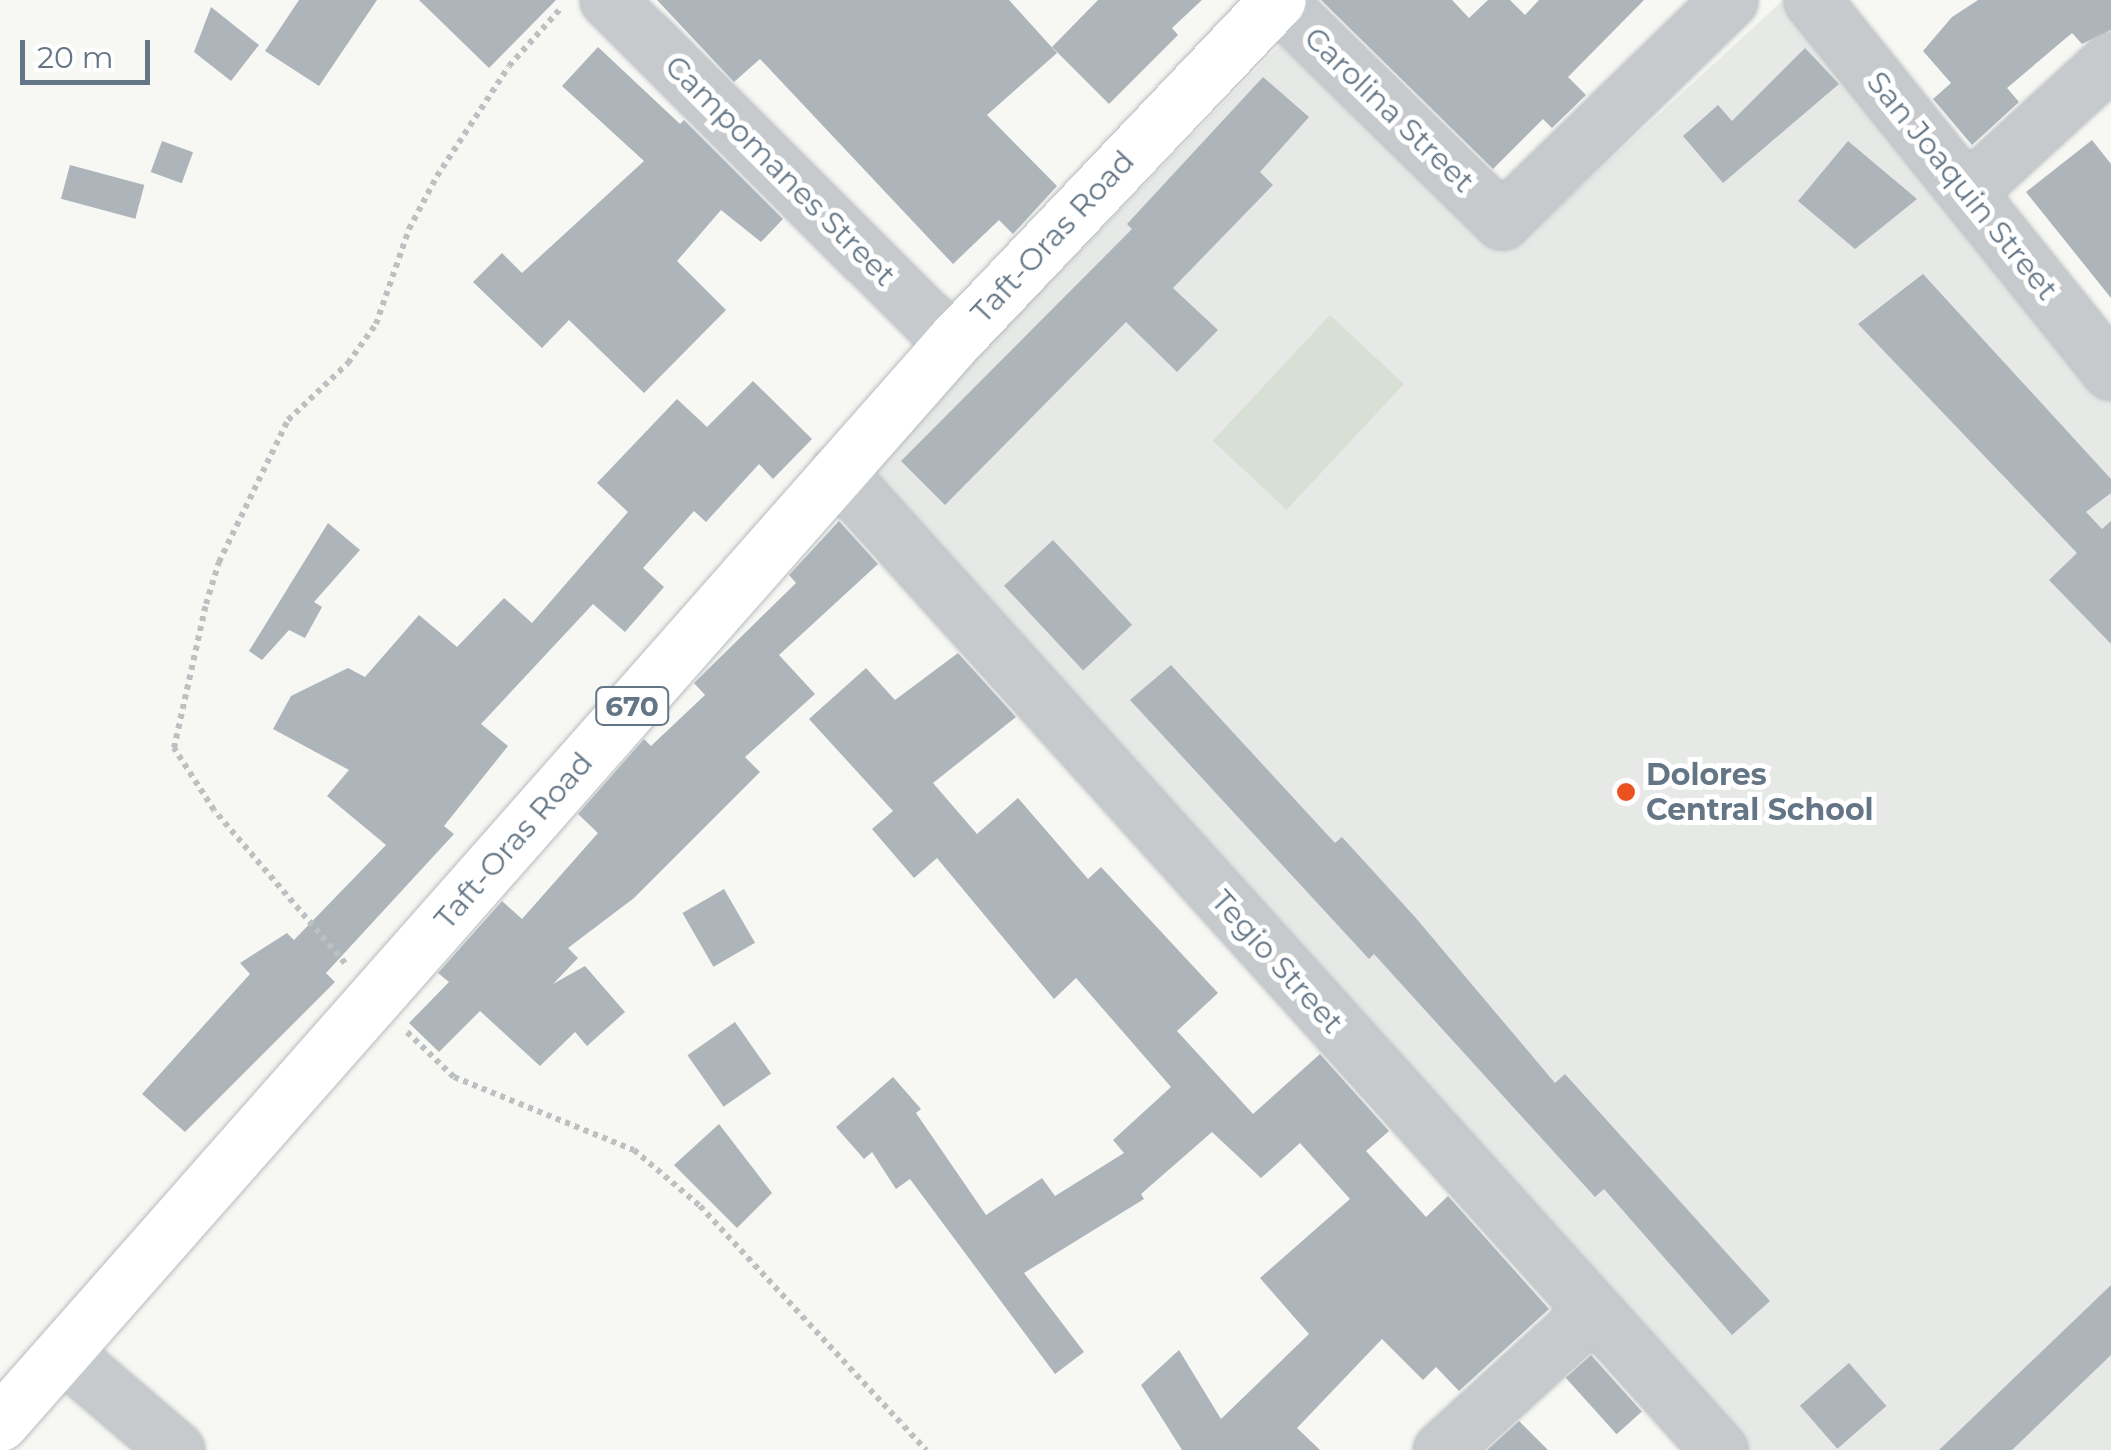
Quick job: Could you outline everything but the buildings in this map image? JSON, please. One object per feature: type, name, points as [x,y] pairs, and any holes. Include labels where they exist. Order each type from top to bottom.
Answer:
[{"type":"main road","name":"Taft-Oras Road","points":[[0,1423],[952,343],[1277,0]]},
{"type":"street","name":"Campomanes Street","points":[[608,0],[952,343]]},
{"type":"street","name":"Carolina Street","points":[[1277,0],[1502,221],[1730,0]]},
{"type":"street","name":"San Joaquin Street","points":[[1812,0],[2111,372]]},
{"type":"street","points":[[1968,192],[2111,60]]},
{"type":"street","name":"Tegio Street","points":[[837,472],[1720,1450]]},
{"type":"street","points":[[1441,1450],[1592,1312]]},
{"type":"street","points":[[63,1353],[176,1450]]},
{"type":"path","points":[[568,0],[509,66],[436,176],[409,229],[376,324],[348,362],[288,420],[261,468],[219,562],[174,748],[214,810],[375,1000],[454,1077],[634,1150],[700,1206],[926,1450]]},
{"type":"shaded area","name":"Dolores Central School","points":[[1783,0],[1795,0],[2111,392],[2111,1450],[1731,1450],[859,478],[1280,45],[1488,243],[1527,236]]},
{"type":"shaded area","points":[[1330,315],[1404,384],[1287,510],[1213,441]]},
{"type":"place","name":"Dolores Central School","points":[[1626,792]]}]
